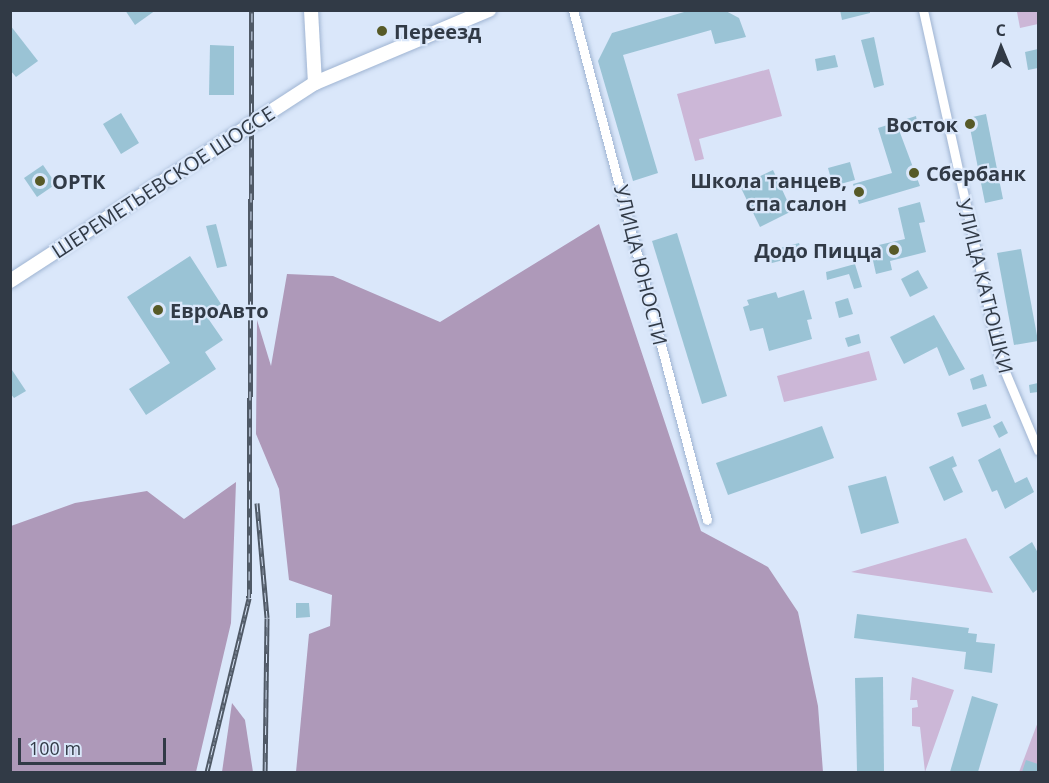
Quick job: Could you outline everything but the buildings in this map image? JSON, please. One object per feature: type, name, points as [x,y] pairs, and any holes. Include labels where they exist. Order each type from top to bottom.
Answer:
[{"type":"main road","points":[[311,10],[315,83]]},
{"type":"main road","name":"ШЕРЕМЕТЬЕВСКОЕ ШОССЕ","points":[[10,281],[315,83],[489,10]]},
{"type":"street","name":"УЛИЦА ЮНОСТИ","points":[[573,10],[707,520]]},
{"type":"street","name":"УЛИЦА КАТЮШКИ","points":[[923,10],[1000,360],[1038,450]]},
{"type":"shaded area","points":[[1038,11],[1038,24],[1020,28],[1017,12]]},
{"type":"shaded area","points":[[769,69],[782,116],[699,139],[704,159],[695,161],[677,94]]},
{"type":"shaded area","points":[[599,224],[701,531],[768,567],[798,612],[818,706],[823,772],[296,772],[309,634],[330,626],[332,595],[289,580],[279,489],[256,434],[257,320],[271,366],[287,274],[333,276],[440,322]]},
{"type":"shaded area","points":[[869,351],[877,380],[784,402],[777,376]]},
{"type":"shaded area","points":[[236,482],[231,623],[196,772],[11,772],[11,526],[75,503],[147,491],[184,519]]},
{"type":"shaded area","points":[[966,538],[993,593],[851,572]]},
{"type":"shaded area","points":[[912,677],[954,690],[925,772],[920,727],[912,726],[912,708],[918,707],[917,700],[910,700]]},
{"type":"shaded area","points":[[232,703],[245,720],[253,772],[222,772]]},
{"type":"shaded area","points":[[1038,722],[1038,772],[1019,772],[1036,727]]},
{"type":"railway","points":[[207,772],[249,598],[252,10]]},
{"type":"railway","points":[[257,503],[267,618],[265,772]]},
{"type":"place","name":"Переезд","points":[[382,31]]},
{"type":"place","name":"Восток","points":[[970,124]]},
{"type":"place","name":"Сбербанк","points":[[914,173]]},
{"type":"place","name":"ОРТК","points":[[40,181]]},
{"type":"place","name":"Школа танцев, спа салон","points":[[859,192]]},
{"type":"place","name":"Додо Пицца","points":[[894,250]]},
{"type":"place","name":"ЕвроАвто","points":[[158,310]]}]
